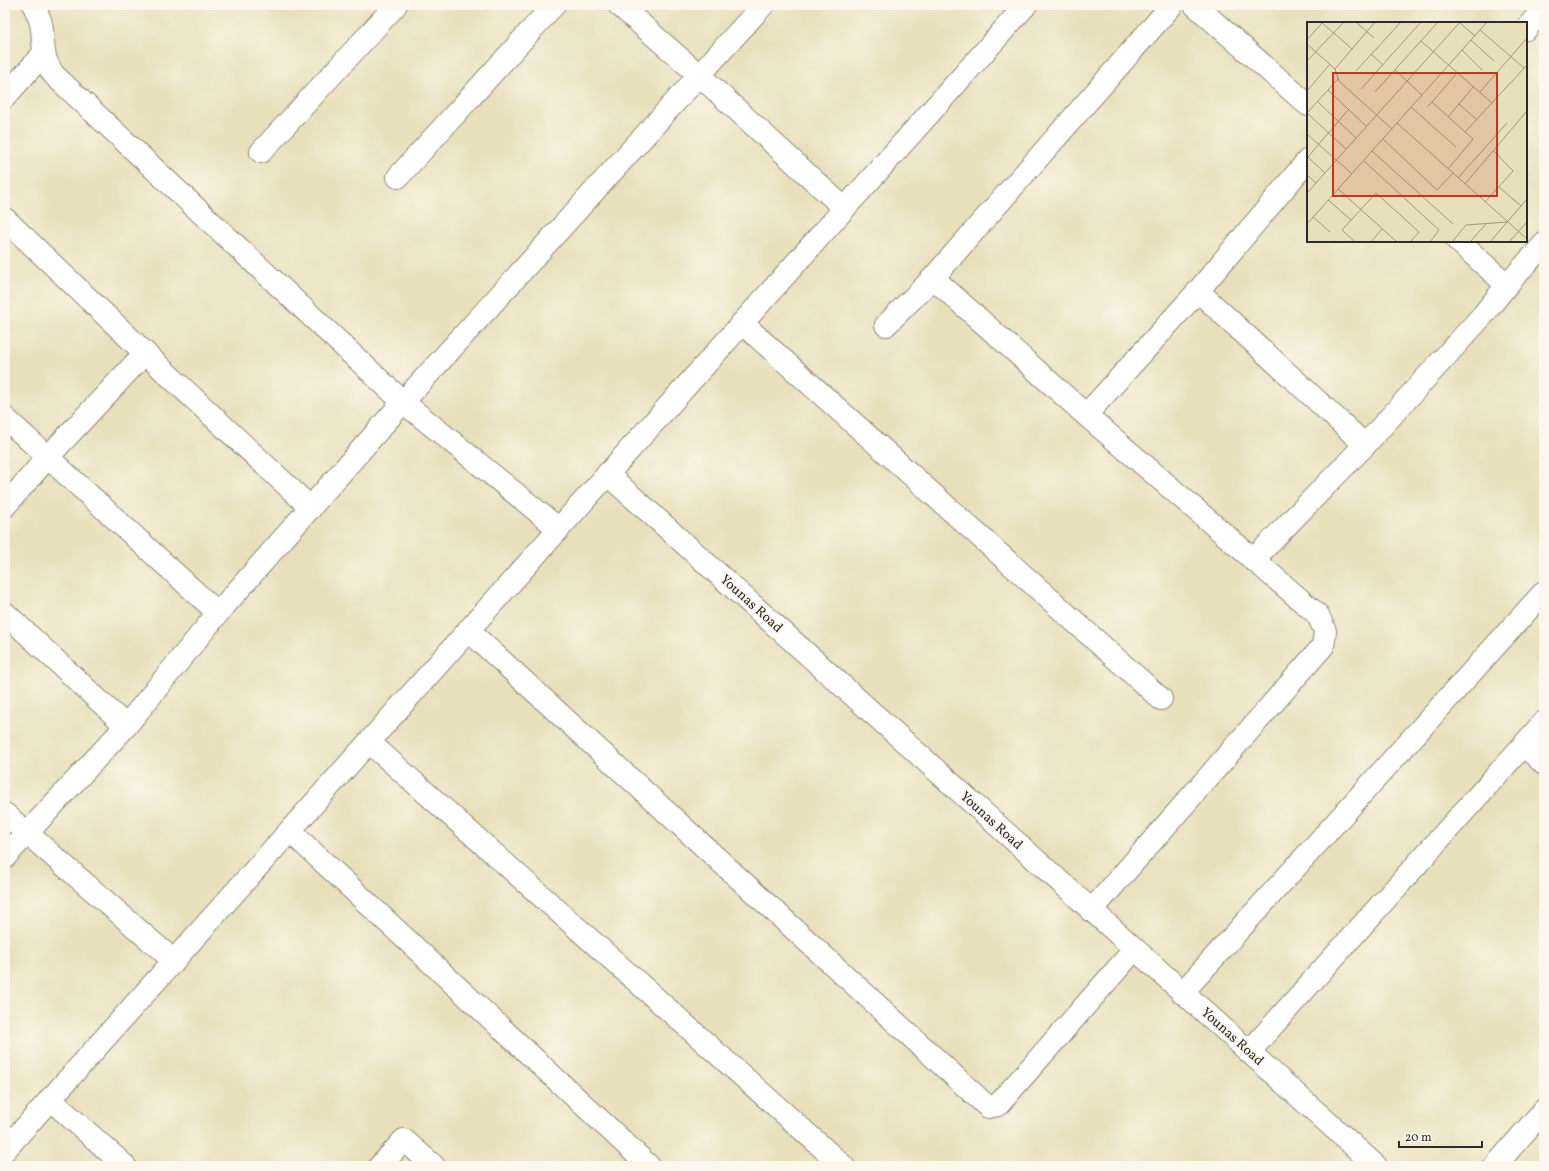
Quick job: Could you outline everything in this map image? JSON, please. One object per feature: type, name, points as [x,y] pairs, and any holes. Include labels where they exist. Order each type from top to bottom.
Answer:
[{"type":"street","points":[[34,5],[41,23],[43,54],[47,65],[54,75],[403,402],[558,529]]},
{"type":"street","points":[[261,152],[396,5]]},
{"type":"street","points":[[398,177],[554,5]]},
{"type":"street","points":[[619,5],[699,75],[844,208]]},
{"type":"street","points":[[5,857],[126,726],[218,613],[403,402],[763,5]]},
{"type":"street","points":[[5,1150],[1026,5]]},
{"type":"street","points":[[886,325],[933,278],[1172,5]]},
{"type":"street","points":[[1195,5],[1307,104]]},
{"type":"street","points":[[1527,28],[1544,8]]},
{"type":"street","points":[[5,97],[43,54]]},
{"type":"street","points":[[1086,414],[1198,291],[1307,161]]},
{"type":"street","points":[[5,219],[145,353],[311,508]]},
{"type":"street","points":[[1459,242],[1507,284]]},
{"type":"street","points":[[1253,560],[1365,445],[1483,315],[1507,284],[1544,244]]},
{"type":"street","points":[[933,278],[1086,414],[1318,615],[1325,632],[1323,646],[1091,911]]},
{"type":"street","points":[[1198,291],[1365,445]]},
{"type":"street","points":[[742,323],[1160,699]]},
{"type":"street","points":[[5,506],[47,458],[145,353]]},
{"type":"street","points":[[5,418],[218,613]]},
{"type":"street","name":"Younas Road","points":[[607,474],[1134,950],[1376,1166]]},
{"type":"street","points":[[1182,993],[1544,592]]},
{"type":"street","points":[[5,613],[126,726]]},
{"type":"street","points":[[468,630],[988,1107],[998,1105],[1134,950]]},
{"type":"street","points":[[1249,1052],[1544,722]]},
{"type":"street","points":[[369,742],[843,1166]]},
{"type":"street","points":[[1524,745],[1544,764]]},
{"type":"street","points":[[5,814],[174,961]]},
{"type":"street","points":[[290,831],[649,1166]]},
{"type":"street","points":[[50,1099],[125,1166]]},
{"type":"street","points":[[1495,1166],[1544,1110]]},
{"type":"street","points":[[380,1166],[404,1140],[434,1166]]}]
